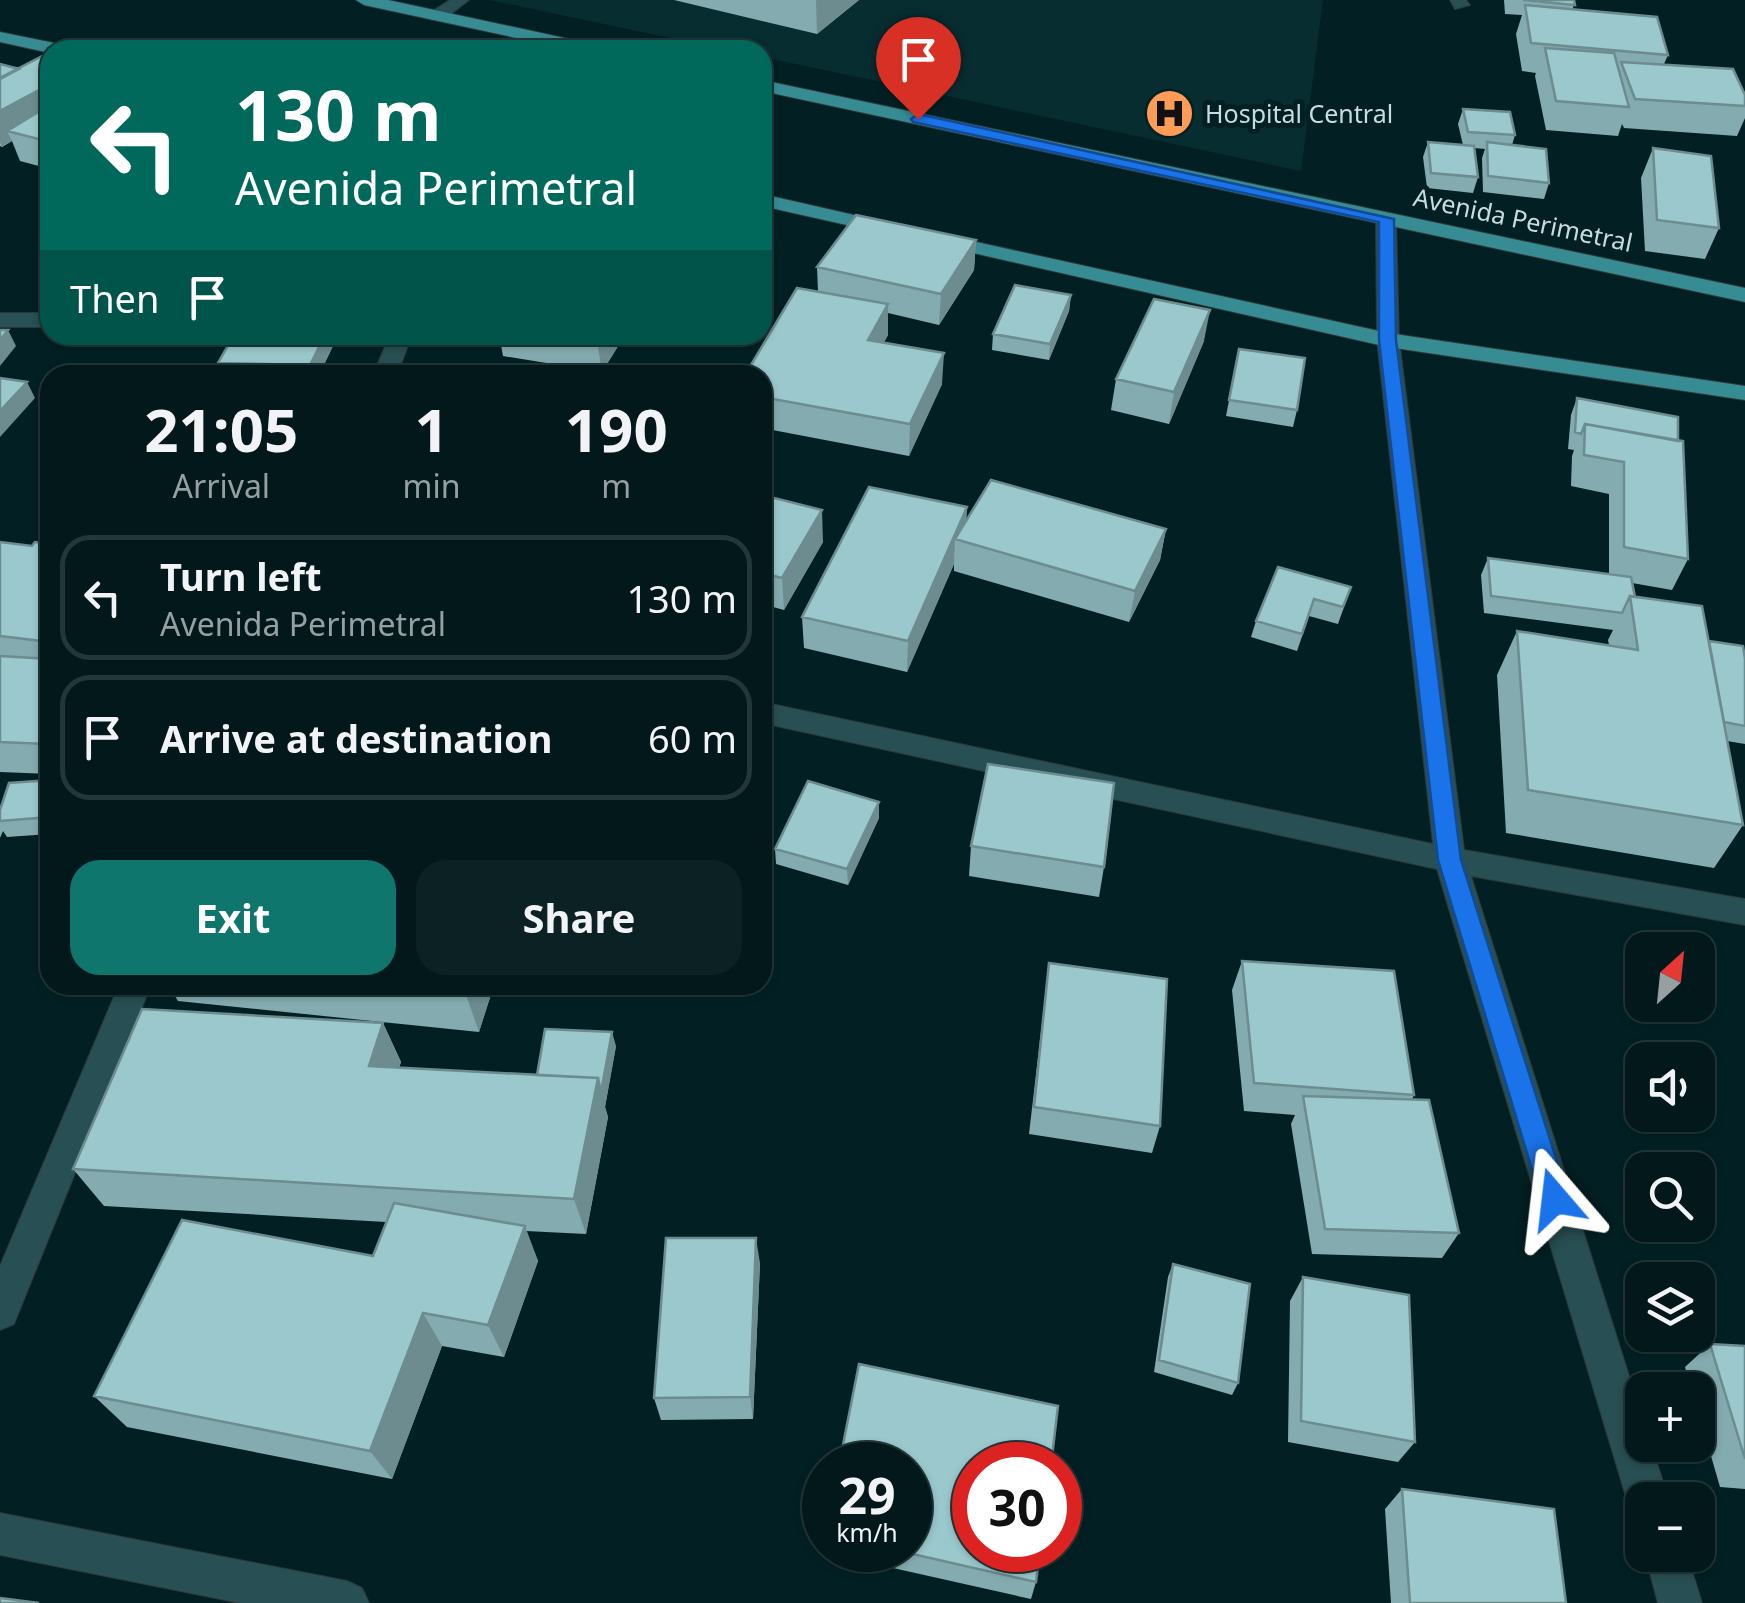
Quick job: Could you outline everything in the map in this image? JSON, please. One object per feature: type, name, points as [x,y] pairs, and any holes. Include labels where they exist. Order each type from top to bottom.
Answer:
[{"type":"main road","points":[[364,0],[551,40]]},
{"type":"main road","points":[[0,37],[40,45]]},
{"type":"main road","name":"Avenida Perimetral","points":[[772,88],[1745,294]]},
{"type":"main road","points":[[772,202],[1388,340],[1745,393]]},
{"type":"street","points":[[437,16],[461,0]]},
{"type":"street","points":[[1386,219],[1388,340],[1450,860],[1642,1482]]},
{"type":"street","points":[[0,320],[40,320]]},
{"type":"street","points":[[772,714],[1450,860],[1745,912]]},
{"type":"street","points":[[0,1311],[130,995]]},
{"type":"street","points":[[0,1534],[347,1603]]},
{"type":"street","points":[[1671,1572],[1680,1603]]},
{"type":"shaded area","name":"Hospital Central","points":[[490,0],[1323,0],[1301,171],[772,59],[772,40],[680,40]]},
{"type":"building","points":[[1523,0],[1574,0],[1575,5]]},
{"type":"building","points":[[1525,5],[1657,17],[1668,55],[1531,43]]},
{"type":"building","points":[[1545,48],[1614,53],[1629,107],[1556,101]]},
{"type":"building","points":[[40,57],[40,89],[0,111],[0,78]]},
{"type":"building","points":[[1621,62],[1733,69],[1745,95],[1745,106],[1635,99]]},
{"type":"building","points":[[0,64],[19,69],[0,79]]},
{"type":"building","points":[[1463,109],[1510,112],[1515,135],[1468,132]]},
{"type":"building","points":[[40,111],[40,139],[7,131]]},
{"type":"building","points":[[1428,142],[1474,146],[1478,177],[1431,173]]},
{"type":"building","points":[[1487,142],[1546,149],[1549,183],[1488,176]]},
{"type":"building","points":[[1653,148],[1711,156],[1719,228],[1657,220]]},
{"type":"building","points":[[856,215],[976,240],[941,294],[817,267]]},
{"type":"building","points":[[1015,285],[1071,295],[1050,344],[993,334]]},
{"type":"building","points":[[797,288],[888,304],[868,340],[944,353],[910,424],[772,399],[772,365],[751,365],[763,345],[772,345],[772,330]]},
{"type":"building","points":[[1154,299],[1210,310],[1174,392],[1116,379]]},
{"type":"building","points":[[228,345],[320,345],[310,365],[218,363]]},
{"type":"building","points":[[1239,349],[1305,358],[1297,410],[1229,400]]},
{"type":"building","points":[[0,378],[27,382],[0,411]]},
{"type":"building","points":[[1577,398],[1678,417],[1678,441],[1585,424],[1581,434],[1575,432]]},
{"type":"building","points":[[1585,424],[1683,441],[1688,559],[1624,547],[1624,462],[1584,455]]},
{"type":"building","points":[[991,480],[1166,529],[1135,591],[955,539]]},
{"type":"building","points":[[869,487],[967,507],[908,641],[802,617]]},
{"type":"building","points":[[772,498],[822,510],[782,578],[772,576]]},
{"type":"building","points":[[0,542],[32,546],[40,543],[40,641],[0,636]]},
{"type":"building","points":[[1488,558],[1631,577],[1635,597],[1630,596],[1622,613],[1491,596]]},
{"type":"building","points":[[1278,567],[1351,587],[1343,607],[1314,599],[1302,634],[1256,621]]},
{"type":"building","points":[[1630,596],[1702,606],[1743,825],[1528,790],[1517,631],[1638,650]]},
{"type":"building","points":[[1709,641],[1743,646],[1745,726],[1724,722]]},
{"type":"building","points":[[0,656],[40,658],[40,744],[0,742]]},
{"type":"building","points":[[988,764],[1114,783],[1104,867],[971,846]]},
{"type":"building","points":[[40,781],[40,818],[0,821],[9,783]]},
{"type":"building","points":[[808,781],[879,802],[847,869],[775,849]]},
{"type":"building","points":[[1242,961],[1394,971],[1414,1095],[1254,1083]]},
{"type":"building","points":[[1049,963],[1167,979],[1160,1126],[1034,1107]]},
{"type":"building","points":[[142,1009],[383,1023],[369,1066],[598,1078],[574,1199],[73,1169]]},
{"type":"building","points":[[545,1029],[612,1032],[601,1092],[598,1078],[537,1075]]},
{"type":"building","points":[[1303,1096],[1429,1100],[1459,1233],[1325,1229]]},
{"type":"building","points":[[394,1203],[525,1226],[488,1325],[423,1313],[370,1451],[94,1396],[182,1220],[373,1256]]},
{"type":"building","points":[[666,1238],[756,1238],[750,1397],[654,1398]]},
{"type":"building","points":[[1173,1264],[1250,1284],[1238,1383],[1159,1360]]},
{"type":"building","points":[[1303,1277],[1409,1295],[1415,1442],[1301,1421]]},
{"type":"building","points":[[1715,1344],[1745,1346],[1745,1459],[1712,1352]]},
{"type":"building","points":[[859,1364],[1058,1406],[1054,1442],[952,1442],[952,1563],[932,1558],[932,1442],[844,1442]]},
{"type":"building","points":[[1402,1489],[1554,1509],[1566,1603],[1410,1603]]},
{"type":"building","points":[[992,1572],[1037,1572],[1036,1582]]},
{"type":"building","points":[[0,1598],[39,1603],[0,1603]]},
{"type":"place","name":"Hospital Central","points":[[1170,114]]},
{"type":"route","points":[[918,119],[1386,219],[1388,340],[1450,860],[1555,1199]]}]
